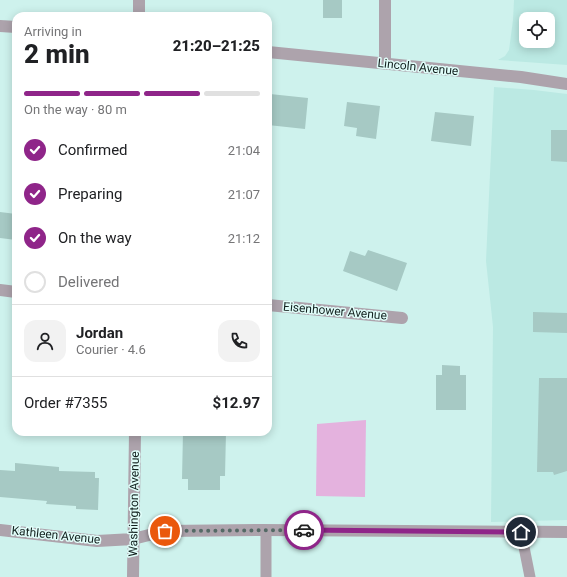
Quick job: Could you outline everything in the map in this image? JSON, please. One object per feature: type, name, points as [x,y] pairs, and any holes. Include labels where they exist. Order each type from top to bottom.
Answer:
[{"type":"street","points":[[139,0],[139,12]]},
{"type":"street","points":[[385,0],[385,63]]},
{"type":"street","points":[[0,26],[12,27]]},
{"type":"street","name":"Lincoln Avenue","points":[[272,52],[385,63],[567,84]]},
{"type":"street","points":[[0,290],[12,292]]},
{"type":"street","name":"Eisenhower Avenue","points":[[272,305],[402,318]]},
{"type":"street","name":"Washington Avenue","points":[[133,577],[135,436]]},
{"type":"street","name":"Kathleen Avenue","points":[[0,530],[97,541],[133,539],[165,531],[266,530],[567,532]]},
{"type":"lane","points":[[266,530],[266,577]]},
{"type":"lane","points":[[521,532],[530,577]]},
{"type":"shaded area","points":[[514,0],[567,0],[567,65],[498,60],[505,56],[509,50]]},
{"type":"shaded area","points":[[494,87],[567,94],[567,520],[491,522],[493,327],[486,261]]},
{"type":"shaded area","points":[[366,420],[365,497],[316,496],[317,424]]},
{"type":"building","points":[[323,0],[342,0],[342,18],[323,18]]},
{"type":"building","points":[[272,94],[308,98],[305,129],[272,125]]},
{"type":"building","points":[[347,102],[380,106],[376,139],[356,136],[357,128],[344,126]]},
{"type":"building","points":[[435,112],[474,116],[471,146],[431,141]]},
{"type":"building","points":[[551,130],[567,130],[567,162],[551,161]]},
{"type":"building","points":[[0,212],[12,214],[12,240],[0,238]]},
{"type":"building","points":[[368,250],[407,263],[397,291],[343,271],[350,251],[365,256]]},
{"type":"building","points":[[533,312],[567,313],[567,333],[533,332]]},
{"type":"building","points":[[442,365],[460,366],[460,375],[466,375],[466,410],[436,410],[436,375],[442,375]]},
{"type":"building","points":[[539,378],[567,378],[567,471],[554,475],[553,472],[537,472]]},
{"type":"building","points":[[183,436],[226,436],[225,476],[220,476],[220,490],[188,490],[188,479],[182,479]]},
{"type":"building","points":[[15,463],[59,467],[59,471],[95,472],[95,478],[99,478],[98,510],[76,509],[76,506],[46,504],[47,501],[0,497],[0,470],[15,471]]},
{"type":"way so far","points":[[165,531],[304,530]]},
{"type":"route","points":[[304,530],[521,532]]}]
